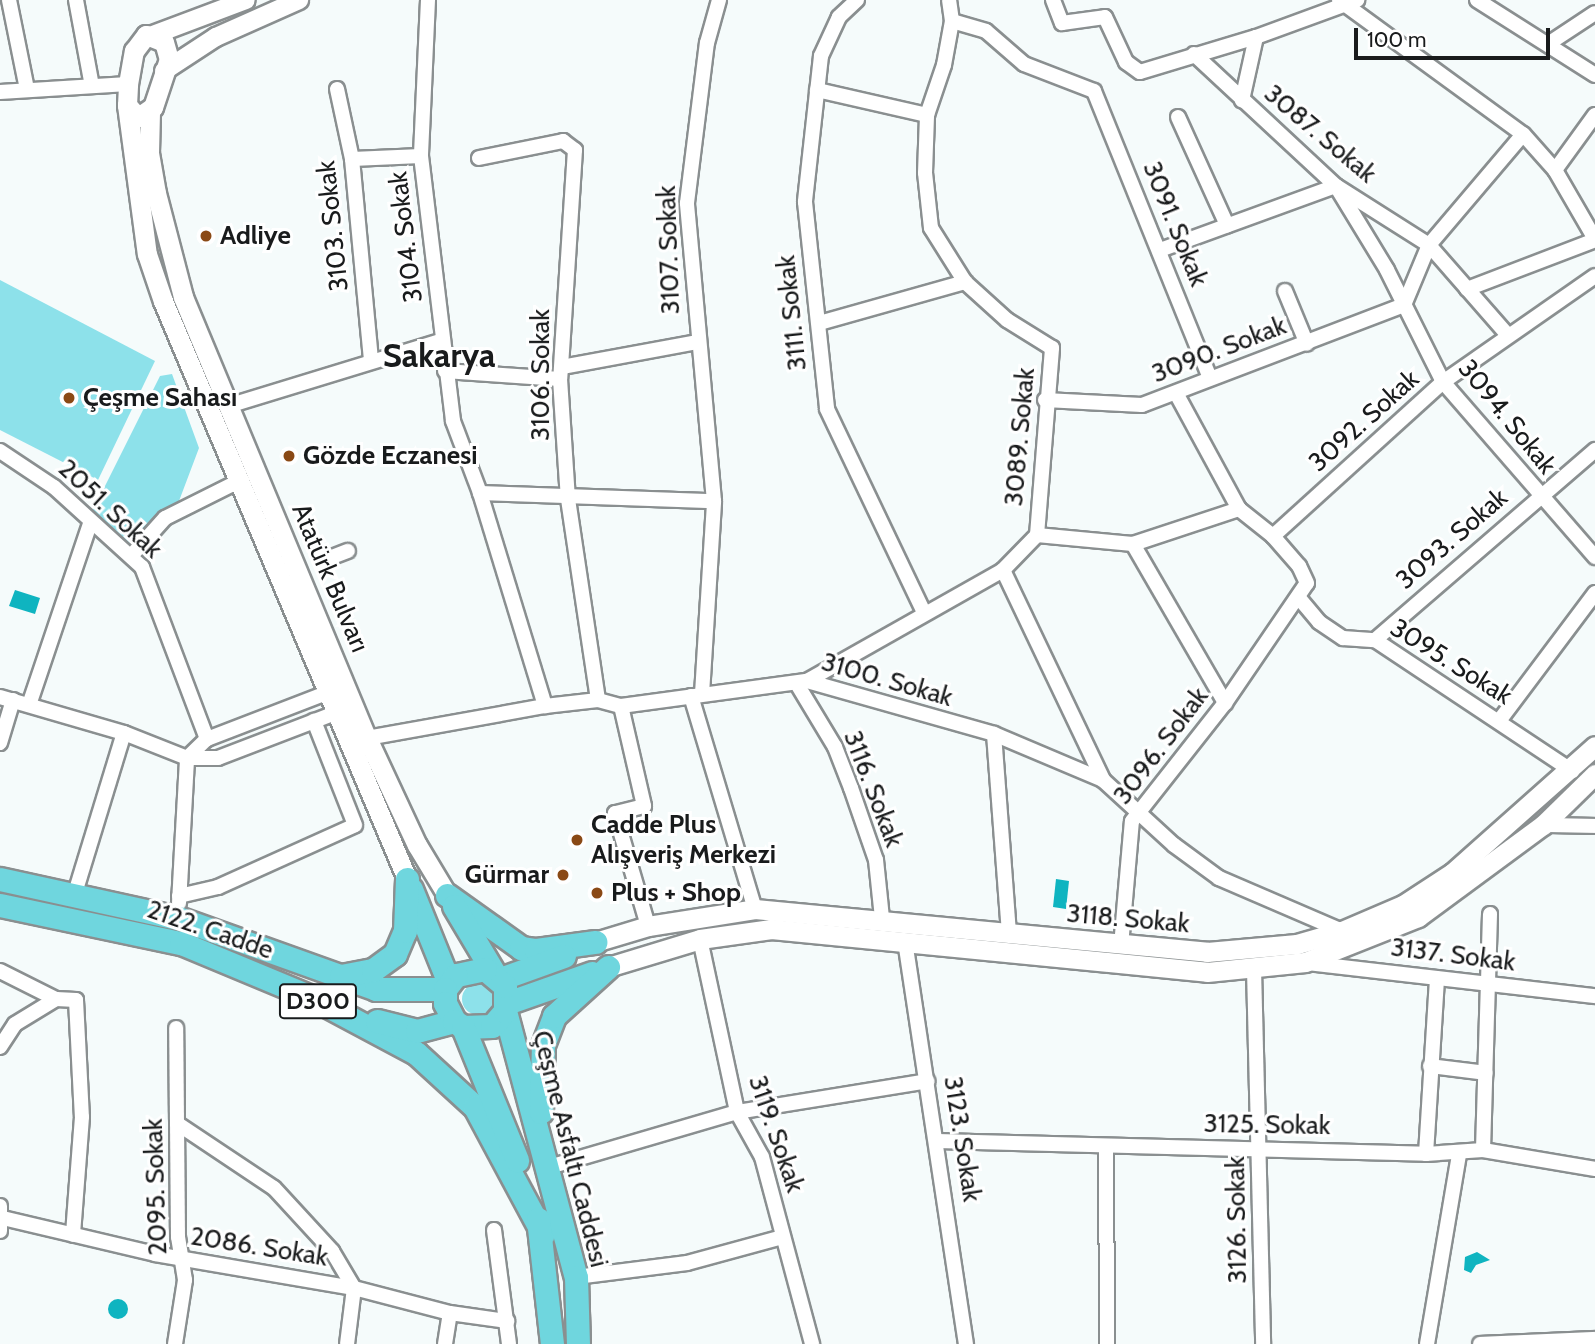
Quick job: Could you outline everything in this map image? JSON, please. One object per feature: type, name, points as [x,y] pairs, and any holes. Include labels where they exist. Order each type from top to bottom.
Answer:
[{"type":"highway","name":"2122. Cadde","points":[[0,879],[75,893],[179,907],[376,989],[447,986]]},
{"type":"highway","points":[[340,976],[373,970],[395,954],[405,932],[407,879]]},
{"type":"highway","points":[[407,879],[447,986],[445,1003],[459,1024],[543,1234]]},
{"type":"highway","points":[[447,895],[521,948],[536,950],[595,942]]},
{"type":"highway","points":[[447,895],[497,976],[506,1007]]},
{"type":"highway","name":"2122. Cadde","points":[[0,905],[181,943],[311,998],[416,1053],[475,1107],[543,1234]]},
{"type":"highway","points":[[497,976],[595,942]]},
{"type":"highway","points":[[311,998],[417,1031],[459,1024],[492,1026],[506,1007],[608,967]]},
{"type":"highway","points":[[540,1129],[543,1045],[554,1016],[566,1000],[608,967]]},
{"type":"highway","name":"D300","points":[[447,986],[474,968],[497,976]]},
{"type":"highway","name":"Çeşme Asfaltı Caddesi","points":[[506,1007],[540,1129],[576,1277],[578,1344]]},
{"type":"highway","name":"Çeşme Asfaltı Caddesi","points":[[543,1234],[552,1344]]},
{"type":"main road","name":"Atatürk Bulvarı","points":[[407,879],[237,482],[147,254],[129,144],[127,105],[128,84],[137,44],[152,35],[169,51],[150,112],[149,153],[165,242],[183,298],[367,737],[417,845],[447,895]]},
{"type":"main road","points":[[127,105],[138,117],[150,112]]},
{"type":"main road","name":"3118. Sokak","points":[[595,942],[648,926],[755,909],[882,918],[1121,946],[1246,950],[1297,944],[1342,931],[1403,905],[1452,873],[1572,771],[1595,746]]},
{"type":"main road","name":"3118. Sokak","points":[[608,967],[700,939],[771,929],[1207,972],[1305,962],[1418,917],[1542,825],[1595,774]]},
{"type":"street","points":[[9,0],[27,89]]},
{"type":"street","points":[[76,0],[92,86]]},
{"type":"street","points":[[152,35],[246,0]]},
{"type":"street","points":[[164,71],[216,37],[299,0]]},
{"type":"street","name":"3104. Sokak","points":[[428,0],[421,156],[441,341],[453,421],[480,493],[544,706]]},
{"type":"street","name":"3107. Sokak","points":[[696,695],[714,501],[712,432],[697,342],[687,203],[707,43],[719,0]]},
{"type":"street","name":"3111. Sokak","points":[[857,0],[838,17],[821,56],[805,202],[818,323],[828,409],[924,612]]},
{"type":"street","name":"3089. Sokak","points":[[802,682],[1003,569],[1037,535],[1045,400],[1052,348],[1007,320],[965,282],[931,228],[925,173],[927,115],[944,65],[952,21],[949,0]]},
{"type":"street","points":[[1054,0],[1062,23],[1105,17],[1126,62],[1140,72],[1256,37],[1347,2],[1523,134],[1555,170],[1595,240],[1468,289]]},
{"type":"street","points":[[1477,0],[1595,75]]},
{"type":"street","points":[[1548,44],[1595,13]]},
{"type":"street","name":"3091. Sokak","points":[[952,21],[986,31],[1024,64],[1094,91],[1209,376]]},
{"type":"street","points":[[1241,100],[1256,37]]},
{"type":"street","name":"3087. Sokak","points":[[1194,54],[1336,186],[1429,245],[1507,334]]},
{"type":"street","points":[[0,92],[128,84]]},
{"type":"street","name":"3103. Sokak","points":[[337,89],[352,159],[370,359]]},
{"type":"street","points":[[817,90],[927,115]]},
{"type":"street","points":[[1555,170],[1595,115]]},
{"type":"street","points":[[1178,117],[1227,225]]},
{"type":"street","points":[[1404,305],[1429,245],[1523,134]]},
{"type":"street","name":"3106. Sokak","points":[[479,158],[563,141],[573,145],[561,373],[568,499],[598,700]]},
{"type":"street","points":[[352,159],[421,156]]},
{"type":"street","points":[[1160,250],[1336,186]]},
{"type":"street","name":"3094. Sokak","points":[[1336,186],[1404,305],[1443,382],[1538,496],[1595,557]]},
{"type":"street","name":"3092. Sokak","points":[[1273,536],[1443,382],[1507,334],[1595,276]]},
{"type":"street","points":[[818,323],[965,282]]},
{"type":"street","points":[[1286,291],[1307,344]]},
{"type":"street","name":"3090. Sokak","points":[[1045,400],[1106,407],[1142,405],[1176,393],[1209,376],[1307,344],[1404,305]]},
{"type":"street","points":[[228,406],[370,359],[441,341]]},
{"type":"street","points":[[445,371],[561,373],[697,342]]},
{"type":"street","points":[[1176,393],[1239,509],[1273,536],[1299,566],[1307,583],[1299,598]]},
{"type":"street","name":"3093. Sokak","points":[[1375,640],[1538,496],[1595,450]]},
{"type":"street","name":"2051. Sokak","points":[[0,451],[54,487],[90,524],[131,556],[149,580],[207,739]]},
{"type":"street","points":[[131,556],[165,518],[237,482]]},
{"type":"street","points":[[480,493],[568,499],[714,501]]},
{"type":"street","points":[[1037,535],[1133,544],[1239,509]]},
{"type":"street","points":[[29,705],[90,524]]},
{"type":"street","points":[[1133,544],[1225,703]]},
{"type":"street","points":[[332,557],[348,551]]},
{"type":"street","points":[[1003,569],[1103,780]]},
{"type":"street","points":[[1499,721],[1595,593]]},
{"type":"street","name":"3095. Sokak","points":[[1299,598],[1319,622],[1343,638],[1375,640],[1572,771]]},
{"type":"street","name":"3096. Sokak","points":[[1121,946],[1132,821],[1225,703],[1299,598]]},
{"type":"street","name":"3100. Sokak","points":[[367,737],[544,706],[598,700],[621,706],[802,682],[994,734],[1103,780],[1141,811],[1174,845],[1219,878],[1342,931]]},
{"type":"street","name":"3116. Sokak","points":[[802,682],[835,747],[876,860],[882,918]]},
{"type":"street","points":[[179,907],[187,758],[207,739],[326,693]]},
{"type":"street","points":[[696,695],[755,909]]},
{"type":"street","points":[[0,743],[6,699],[124,733],[187,758],[218,758],[335,713]]},
{"type":"street","points":[[621,706],[644,806],[615,813],[648,926]]},
{"type":"street","points":[[179,907],[355,825],[314,721]]},
{"type":"street","points":[[75,893],[124,733]]},
{"type":"street","points":[[994,734],[1009,933]]},
{"type":"street","points":[[1542,825],[1595,826]]},
{"type":"street","points":[[1483,1150],[1490,914]]},
{"type":"street","name":"3119. Sokak","points":[[700,939],[737,1112],[762,1157],[812,1344]]},
{"type":"street","name":"3123. Sokak","points":[[905,941],[966,1344]]},
{"type":"street","name":"3137. Sokak","points":[[1305,962],[1595,996]]},
{"type":"street","name":"3126. Sokak","points":[[1254,969],[1261,1150],[1263,1344]]},
{"type":"street","points":[[0,971],[56,999],[76,1000],[82,1117],[74,1236]]},
{"type":"street","points":[[1426,1154],[1437,978]]},
{"type":"street","points":[[0,1047],[15,1024],[56,999]]},
{"type":"street","name":"2095. Sokak","points":[[175,1344],[185,1280],[182,1259],[176,1028]]},
{"type":"street","points":[[1430,1066],[1486,1073]]},
{"type":"street","points":[[549,1167],[737,1112],[928,1081]]},
{"type":"street","points":[[178,1124],[274,1188],[332,1251],[354,1288],[347,1344]]},
{"type":"street","name":"3125. Sokak","points":[[937,1141],[1426,1154],[1459,1154],[1483,1150],[1595,1169]]},
{"type":"street","points":[[1106,1146],[1107,1344]]},
{"type":"street","points":[[1427,1344],[1459,1154]]},
{"type":"street","name":"2086. Sokak","points":[[1,1219],[182,1259],[354,1288],[450,1313],[507,1321]]},
{"type":"street","points":[[494,1230],[509,1344]]},
{"type":"street","points":[[576,1277],[687,1263],[782,1237]]},
{"type":"street","points":[[445,1344],[450,1313]]},
{"type":"street","points":[[1480,1344],[1595,1339]]},
{"type":"shaded area","name":"Çeşme Sahası","points":[[0,280],[155,361],[98,480],[0,430]]},
{"type":"shaded area","points":[[172,374],[199,448],[176,509],[153,520],[132,545],[93,510],[160,376]]},
{"type":"shaded area","points":[[15,590],[40,598],[35,614],[9,606]]},
{"type":"shaded area","points":[[1056,879],[1069,881],[1066,909],[1053,907]]},
{"type":"shaded area","points":[[478,983],[489,988],[494,999],[489,1010],[478,1015],[467,1010],[462,999],[467,988]]},
{"type":"shaded area","points":[[1477,1252],[1490,1260],[1476,1265],[1471,1273],[1464,1270],[1465,1257]]},
{"type":"shaded area","points":[[118,1299],[125,1302],[128,1309],[125,1316],[118,1319],[111,1316],[108,1309],[111,1302]]},
{"type":"place","name":"Adliye","points":[[206,236]]},
{"type":"place","name":"Çeşme Sahası","points":[[69,398]]},
{"type":"place","name":"Gözde Eczanesi","points":[[289,456]]},
{"type":"place","name":"Cadde Plus Alışveriş Merkezi","points":[[577,840]]},
{"type":"place","name":"Gürmar","points":[[563,875]]},
{"type":"place","name":"Plus + Shop","points":[[597,893]]},
{"type":"district","name":"Sakarya","points":[[439,356]]}]
